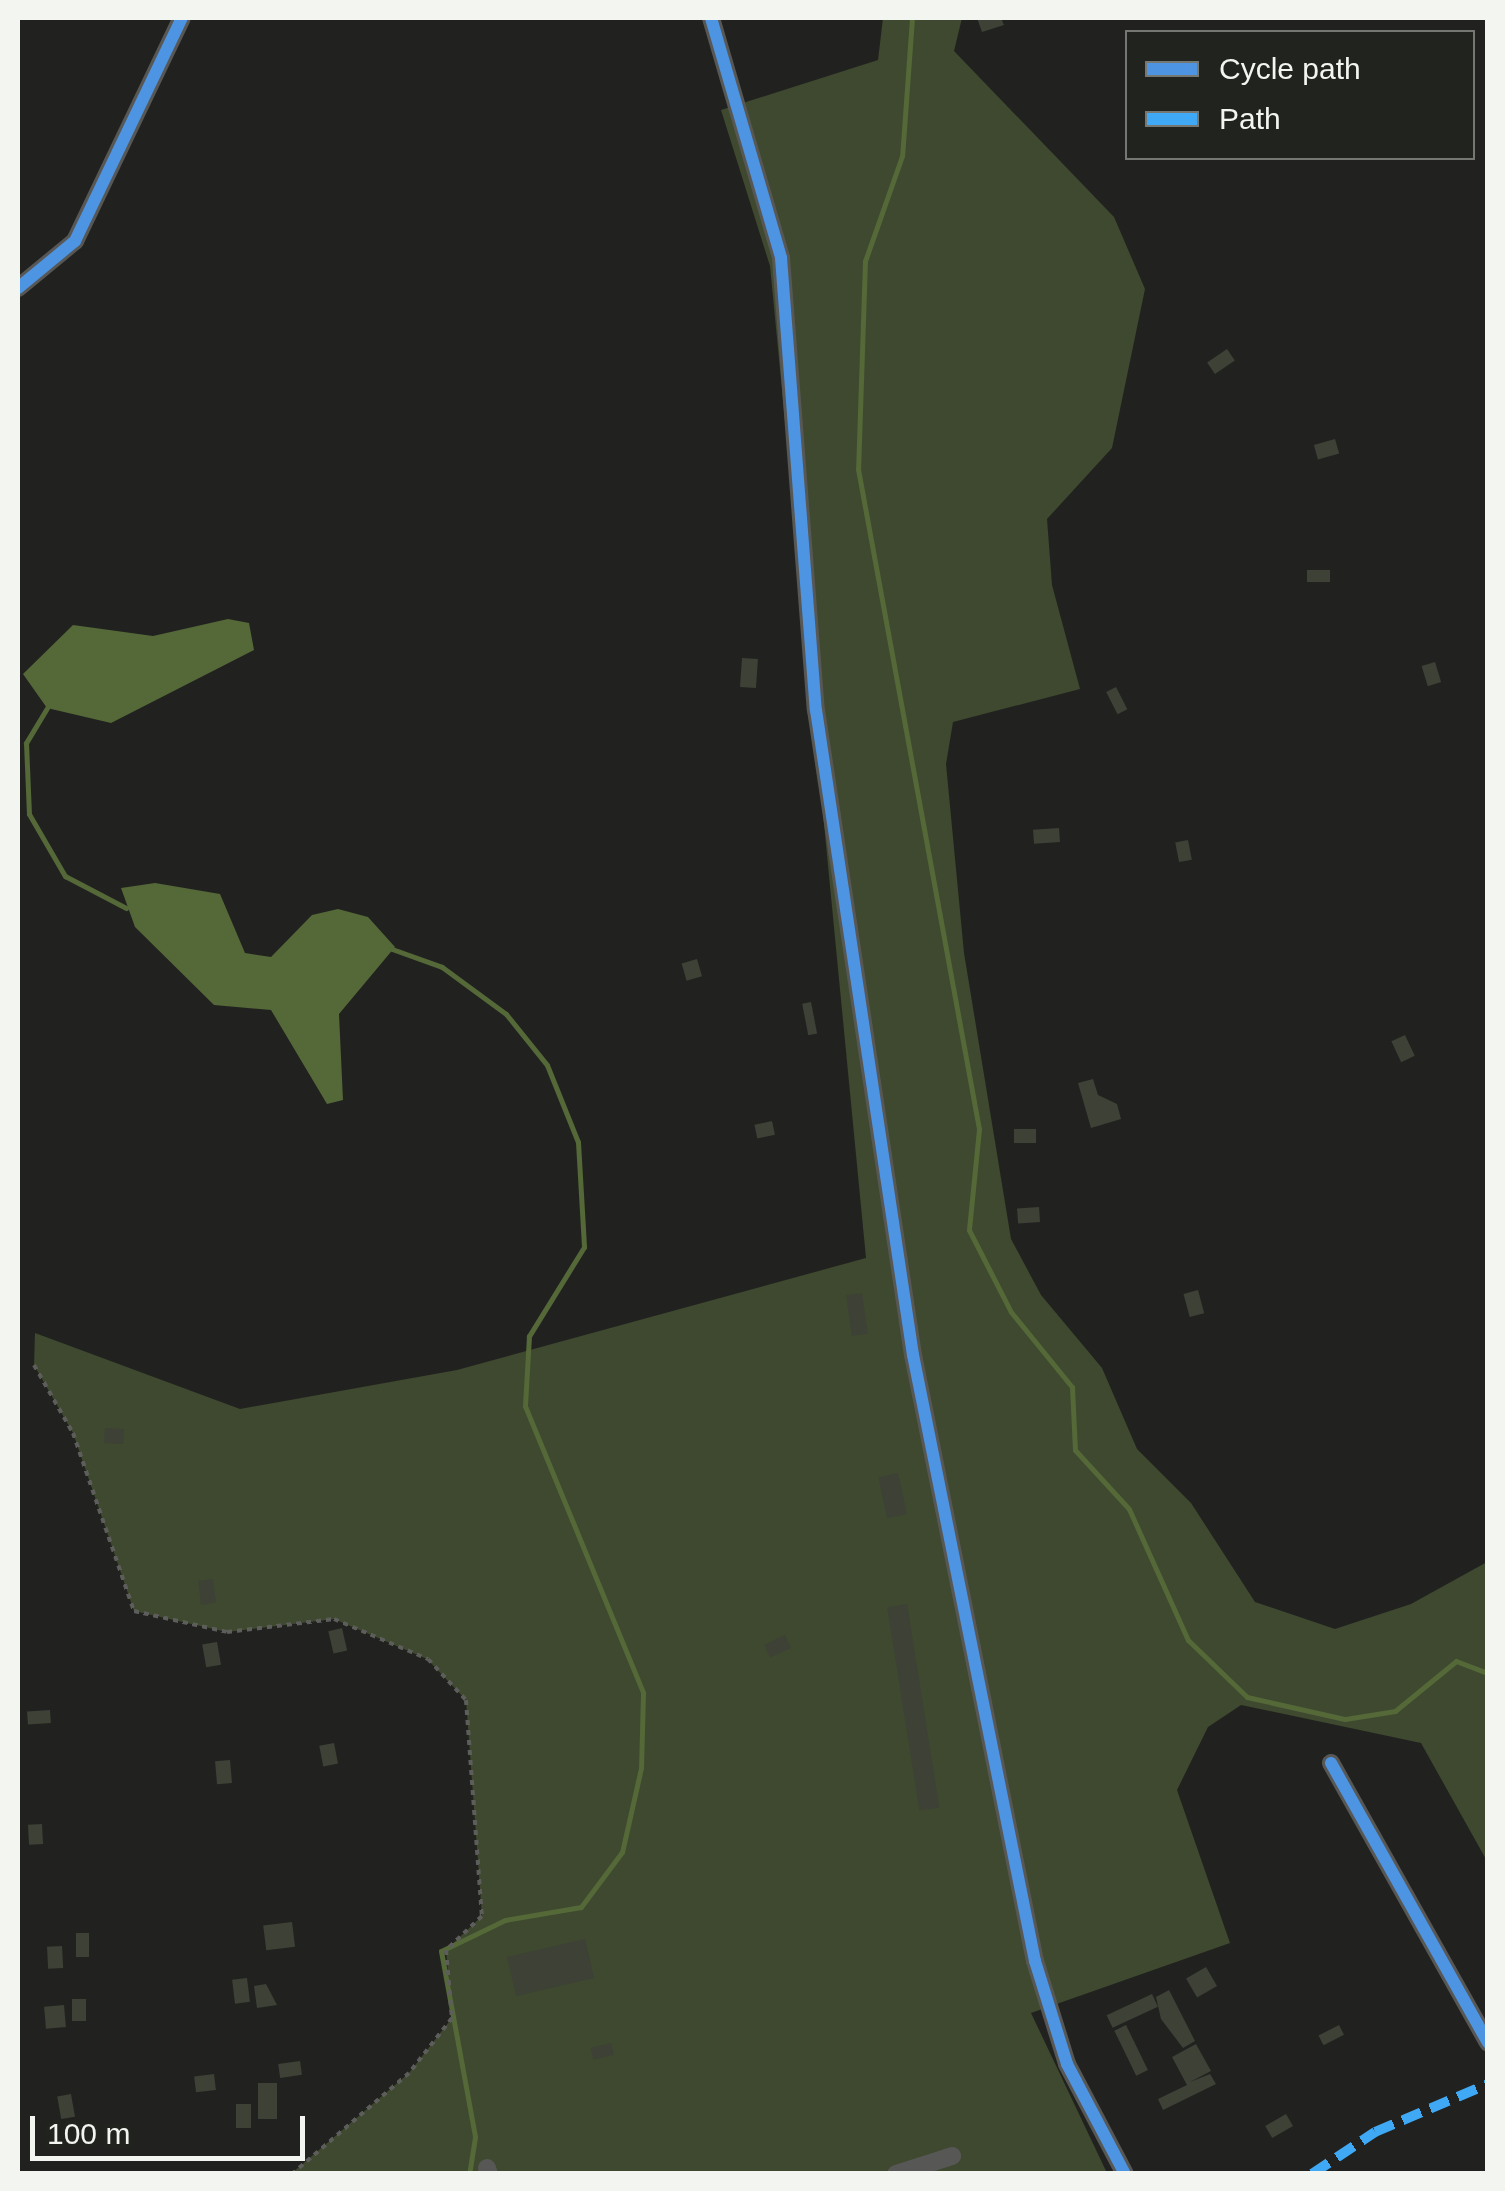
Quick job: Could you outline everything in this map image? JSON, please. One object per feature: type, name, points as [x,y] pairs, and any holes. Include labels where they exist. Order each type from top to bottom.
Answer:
[{"type":"street","points":[[18,288],[75,242],[182,18]]},
{"type":"street","points":[[711,18],[780,258],[816,710],[913,1356],[1035,1961],[1067,2064],[1125,2174]]},
{"type":"street","points":[[1331,1763],[1488,2042]]},
{"type":"street","points":[[896,2174],[952,2156]]},
{"type":"path","points":[[34,1364],[73,1433],[134,1611],[227,1632],[334,1619],[428,1659],[466,1700],[482,1916],[446,1950],[452,2018],[396,2085],[292,2174]]},
{"type":"shaded area","points":[[883,18],[962,18],[954,51],[1114,217],[1145,289],[1112,448],[1047,519],[1052,585],[1080,689],[953,722],[946,764],[964,953],[1011,1239],[1041,1295],[1102,1368],[1137,1449],[1191,1503],[1255,1602],[1335,1629],[1411,1604],[1487,1562],[1487,1861],[1421,1743],[1241,1705],[1208,1727],[1177,1790],[1230,1943],[1031,2013],[1107,2173],[292,2173],[409,2073],[452,2018],[446,1950],[482,1916],[466,1700],[427,1659],[334,1619],[227,1632],[134,1611],[73,1433],[34,1365],[35,1333],[240,1409],[457,1370],[866,1258],[770,266],[721,110],[878,60]]},
{"type":"shaded area","points":[[228,619],[249,623],[254,650],[111,723],[47,708],[23,674],[73,625],[153,636]]},
{"type":"shaded area","points":[[155,883],[220,894],[245,953],[271,957],[312,915],[338,909],[368,917],[395,947],[339,1014],[343,1100],[327,1104],[271,1010],[214,1005],[135,927],[121,888]]},
{"type":"building","points":[[977,18],[1001,18],[1004,25],[982,32]]},
{"type":"building","points":[[1227,349],[1235,361],[1215,374],[1207,362]]},
{"type":"building","points":[[1335,439],[1339,453],[1318,459],[1314,445]]},
{"type":"building","points":[[1307,570],[1330,570],[1330,582],[1307,582]]},
{"type":"building","points":[[742,658],[758,659],[756,688],[740,687]]},
{"type":"building","points":[[1435,662],[1441,682],[1428,686],[1422,666]]},
{"type":"building","points":[[1116,687],[1127,709],[1118,714],[1106,692]]},
{"type":"building","points":[[1059,828],[1060,842],[1034,844],[1033,830]]},
{"type":"building","points":[[1188,840],[1192,860],[1179,862],[1175,842]]},
{"type":"building","points":[[697,959],[702,976],[687,981],[682,963]]},
{"type":"building","points":[[811,1002],[817,1033],[808,1035],[802,1004]]},
{"type":"building","points":[[1405,1035],[1415,1056],[1401,1062],[1391,1041]]},
{"type":"building","points":[[1093,1079],[1098,1095],[1117,1104],[1121,1119],[1091,1128],[1078,1083]]},
{"type":"building","points":[[772,1121],[775,1135],[757,1138],[754,1125]]},
{"type":"building","points":[[1014,1129],[1036,1129],[1036,1143],[1014,1143]]},
{"type":"building","points":[[1039,1207],[1040,1222],[1018,1223],[1017,1209]]},
{"type":"building","points":[[1198,1290],[1204,1313],[1190,1317],[1184,1294]]},
{"type":"building","points":[[862,1293],[868,1334],[852,1336],[846,1295]]},
{"type":"building","points":[[105,1428],[124,1429],[123,1444],[104,1443]]},
{"type":"building","points":[[898,1473],[907,1514],[887,1518],[878,1477]]},
{"type":"building","points":[[213,1579],[216,1603],[201,1605],[198,1581]]},
{"type":"building","points":[[907,1604],[939,1807],[919,1811],[887,1607]]},
{"type":"building","points":[[342,1628],[347,1650],[334,1654],[328,1631]]},
{"type":"building","points":[[785,1635],[791,1648],[770,1657],[764,1645]]},
{"type":"building","points":[[217,1642],[221,1665],[206,1667],[202,1645]]},
{"type":"building","points":[[50,1710],[51,1723],[28,1725],[27,1712]]},
{"type":"building","points":[[334,1743],[338,1764],[323,1766],[319,1746]]},
{"type":"building","points":[[230,1760],[232,1783],[217,1784],[215,1761]]},
{"type":"building","points":[[42,1824],[43,1844],[29,1845],[28,1825]]},
{"type":"building","points":[[292,1922],[295,1947],[266,1950],[263,1926]]},
{"type":"building","points":[[76,1933],[89,1933],[89,1957],[76,1957]]},
{"type":"building","points":[[585,1939],[594,1978],[516,1996],[507,1957]]},
{"type":"building","points":[[62,1946],[63,1968],[48,1969],[47,1947]]},
{"type":"building","points":[[1206,1967],[1217,1986],[1197,1998],[1186,1978]]},
{"type":"building","points":[[247,1978],[250,2002],[235,2004],[232,1980]]},
{"type":"building","points":[[266,1984],[277,2005],[257,2008],[254,1986]]},
{"type":"building","points":[[1169,1990],[1195,2041],[1183,2048],[1161,2019],[1156,1997]]},
{"type":"building","points":[[1152,1994],[1158,2007],[1113,2028],[1107,2015]]},
{"type":"building","points":[[72,1999],[86,1999],[86,2021],[72,2021]]},
{"type":"building","points":[[64,2005],[66,2027],[46,2029],[44,2007]]},
{"type":"building","points":[[1126,2025],[1148,2070],[1136,2076],[1114,2031]]},
{"type":"building","points":[[1339,2025],[1344,2035],[1324,2045],[1319,2035]]},
{"type":"building","points":[[611,2043],[614,2055],[594,2060],[591,2048]]},
{"type":"building","points":[[1196,2044],[1211,2071],[1190,2082],[1210,2074],[1216,2084],[1163,2110],[1158,2099],[1187,2085],[1172,2057]]},
{"type":"building","points":[[300,2061],[302,2075],[280,2078],[278,2064]]},
{"type":"building","points":[[214,2074],[216,2090],[196,2092],[194,2076]]},
{"type":"building","points":[[258,2083],[277,2083],[277,2119],[258,2119]]},
{"type":"building","points":[[71,2094],[75,2117],[61,2119],[57,2096]]},
{"type":"building","points":[[236,2104],[251,2104],[251,2128],[236,2128]]},
{"type":"building","points":[[1286,2114],[1293,2126],[1272,2138],[1265,2126]]},
{"type":"waterway","points":[[912,18],[902,156],[865,261],[858,469],[979,1129],[969,1230],[1011,1312],[1072,1387],[1075,1450],[1129,1509],[1188,1640],[1247,1697],[1345,1719],[1395,1711],[1456,1661],[1488,1673]]},
{"type":"waterway","points":[[47,708],[26,743],[29,814],[65,876],[126,908]]},
{"type":"waterway","points":[[392,949],[442,967],[506,1014],[547,1065],[578,1142],[584,1247],[529,1336],[525,1406],[643,1693],[641,1768],[622,1852],[581,1907],[505,1920],[441,1951],[475,2137],[469,2174]]},
{"type":"marked path","points":[[1312,2174],[1375,2132],[1488,2084]]},
{"type":"cycle path","points":[[18,288],[75,241],[182,18]]},
{"type":"cycle path","points":[[711,18],[781,258],[816,710],[913,1355],[1035,1961],[1067,2064],[1125,2174]]},
{"type":"cycle path","points":[[1331,1763],[1488,2043]]}]
